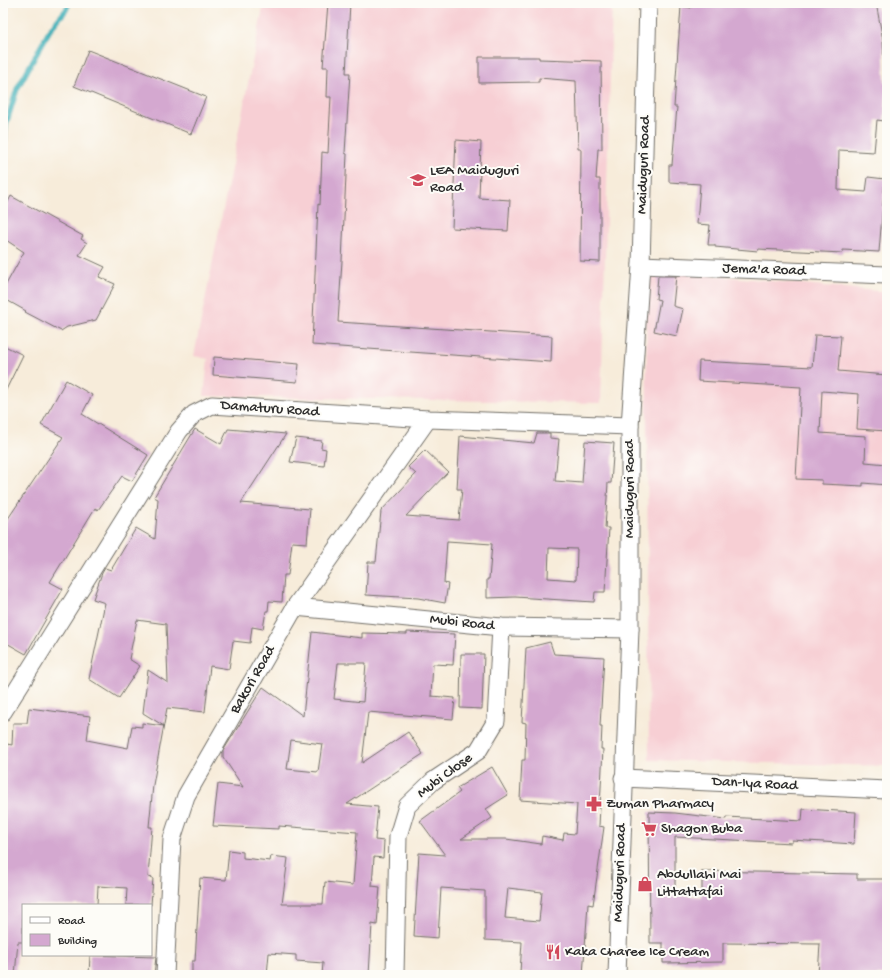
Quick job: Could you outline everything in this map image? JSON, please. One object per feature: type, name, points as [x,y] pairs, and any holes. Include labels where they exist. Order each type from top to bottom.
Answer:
[{"type":"street","name":"Maiduguri Road","points":[[617,975],[623,778],[630,629],[630,426],[641,265],[648,3]]},
{"type":"street","name":"Jema'a Road","points":[[641,265],[887,275]]},
{"type":"street","name":"Damaturu Road","points":[[3,712],[179,431],[194,414],[212,405],[428,419],[630,426]]},
{"type":"street","name":"Bakori Road","points":[[165,975],[172,840],[186,796],[295,607],[428,419]]},
{"type":"street","name":"Mubi Road","points":[[295,607],[501,627],[630,629]]},
{"type":"street","name":"Mubi Close","points":[[395,975],[398,836],[407,806],[434,781],[478,751],[496,721],[501,627]]},
{"type":"street","name":"Dan-Iya Road","points":[[623,778],[887,790]]},
{"type":"shaded area","name":"LEA Maiduguri Road","points":[[264,3],[612,3],[601,403],[204,396],[208,359],[194,356]]},
{"type":"shaded area","points":[[646,269],[887,292],[887,766],[649,760]]},
{"type":"building","points":[[328,3],[350,3],[346,73],[350,73],[345,153],[347,154],[338,322],[552,336],[551,362],[312,345],[318,204],[320,205],[322,152],[328,153],[331,97],[327,97],[328,67],[323,67]]},
{"type":"building","points":[[692,3],[876,3],[883,40],[885,83],[887,83],[884,121],[877,120],[874,152],[839,150],[838,190],[866,192],[868,177],[885,179],[879,252],[843,250],[843,253],[758,249],[758,251],[708,245],[710,225],[697,224],[700,184],[669,182],[669,165],[672,165],[677,107],[674,107],[681,6],[691,8]]},
{"type":"building","points":[[88,50],[206,97],[191,134],[74,86]]},
{"type":"building","points":[[479,57],[539,57],[539,59],[601,61],[602,149],[598,149],[596,179],[600,179],[600,262],[580,261],[581,149],[578,149],[576,81],[539,78],[539,82],[479,83]]},
{"type":"building","points":[[456,140],[481,142],[479,198],[510,200],[508,231],[452,228]]},
{"type":"building","points":[[11,196],[83,236],[81,239],[87,243],[79,255],[105,267],[99,277],[115,284],[96,320],[67,327],[61,331],[25,312],[26,311],[3,298],[3,290],[24,252],[3,238],[3,212]]},
{"type":"building","points":[[658,276],[676,276],[673,306],[683,309],[677,336],[654,331],[660,300],[656,299]]},
{"type":"building","points":[[815,335],[841,336],[838,371],[887,375],[887,431],[857,429],[859,394],[822,391],[820,433],[866,436],[865,462],[887,464],[887,485],[863,483],[863,486],[822,484],[822,480],[796,479],[801,387],[698,381],[699,361],[812,367]]},
{"type":"building","points":[[3,345],[23,355],[3,396]]},
{"type":"building","points":[[214,357],[299,364],[297,382],[213,375]]},
{"type":"building","points":[[66,380],[92,395],[82,414],[148,455],[132,481],[122,476],[98,510],[95,508],[50,582],[63,589],[26,654],[3,641],[3,526],[63,437],[41,425]]},
{"type":"building","points":[[195,429],[221,444],[228,429],[286,434],[241,503],[310,509],[307,543],[292,542],[288,575],[284,575],[282,602],[269,601],[263,629],[252,627],[250,643],[233,641],[229,669],[210,666],[205,712],[167,708],[164,726],[143,713],[148,670],[168,683],[166,624],[137,620],[129,659],[140,666],[119,698],[89,679],[105,603],[93,599],[102,573],[105,568],[111,570],[136,528],[155,539],[158,499],[154,497]]},
{"type":"building","points":[[537,433],[550,433],[550,438],[559,439],[555,481],[582,483],[585,441],[614,443],[611,483],[608,483],[605,528],[609,528],[605,592],[595,592],[594,602],[515,597],[487,598],[487,579],[489,579],[492,544],[447,541],[444,583],[448,584],[445,603],[418,598],[366,595],[368,562],[376,562],[381,511],[416,474],[408,467],[425,450],[448,472],[406,516],[459,520],[462,489],[457,489],[460,436],[534,443]],"holes":[[[549,548],[577,549],[576,580],[548,578]]]},
{"type":"building","points":[[296,438],[322,441],[321,448],[326,449],[324,466],[290,462]]},
{"type":"building","points":[[312,632],[362,638],[362,633],[407,634],[407,632],[455,634],[453,665],[433,664],[431,696],[455,698],[453,719],[368,712],[362,763],[408,732],[423,754],[347,804],[378,807],[375,840],[384,841],[383,858],[374,857],[372,886],[380,887],[377,925],[372,924],[369,975],[322,975],[323,963],[296,961],[296,955],[269,953],[267,975],[192,975],[192,961],[195,961],[200,878],[226,880],[229,850],[243,852],[243,858],[270,861],[271,856],[288,858],[282,904],[323,904],[325,882],[353,885],[357,832],[279,826],[279,829],[213,826],[218,784],[243,787],[223,757],[223,751],[263,687],[303,716]],"holes":[[[338,663],[366,663],[363,702],[334,699]],[[291,740],[322,744],[318,772],[287,769]]]},
{"type":"building","points":[[550,642],[554,654],[604,657],[600,726],[602,726],[601,749],[603,749],[599,826],[604,827],[593,905],[588,904],[583,975],[520,972],[522,942],[485,940],[485,891],[441,888],[438,938],[414,936],[419,853],[445,855],[420,821],[460,792],[457,788],[492,767],[508,795],[486,809],[492,818],[461,839],[506,839],[541,844],[542,836],[563,840],[564,833],[575,834],[577,804],[520,800],[522,760],[525,760],[526,723],[522,722],[526,648]],"holes":[[[508,888],[542,892],[539,921],[505,918]]]},
{"type":"building","points":[[461,654],[484,654],[482,709],[460,708]]},
{"type":"building","points":[[29,708],[90,716],[87,740],[128,748],[132,726],[142,727],[142,723],[164,726],[153,785],[149,827],[152,827],[148,877],[153,878],[151,904],[126,904],[127,888],[98,886],[97,904],[22,904],[22,942],[18,942],[15,975],[3,975],[3,779],[7,744],[12,745],[13,723],[27,723]]},
{"type":"building","points":[[803,809],[856,812],[854,844],[792,840],[792,843],[675,837],[675,895],[702,897],[702,871],[857,874],[857,879],[887,879],[887,975],[818,975],[820,944],[723,943],[723,962],[663,963],[663,943],[650,943],[649,812],[675,813],[726,819],[726,817],[802,821]]},
{"type":"building","points":[[90,956],[156,957],[154,975],[89,975]]},
{"type":"waterway","points":[[3,158],[6,124],[17,89],[51,28],[66,10],[69,3]]},
{"type":"place","name":"LEA Maiduguri Road","points":[[418,180]]},
{"type":"place","name":"Zuman Pharmacy","points":[[594,804]]},
{"type":"place","name":"Shagon Buba","points":[[649,829]]},
{"type":"place","name":"Abdullahi Mai Littattafai","points":[[645,884]]},
{"type":"place","name":"Kaka Charee Ice Cream","points":[[553,952]]}]
